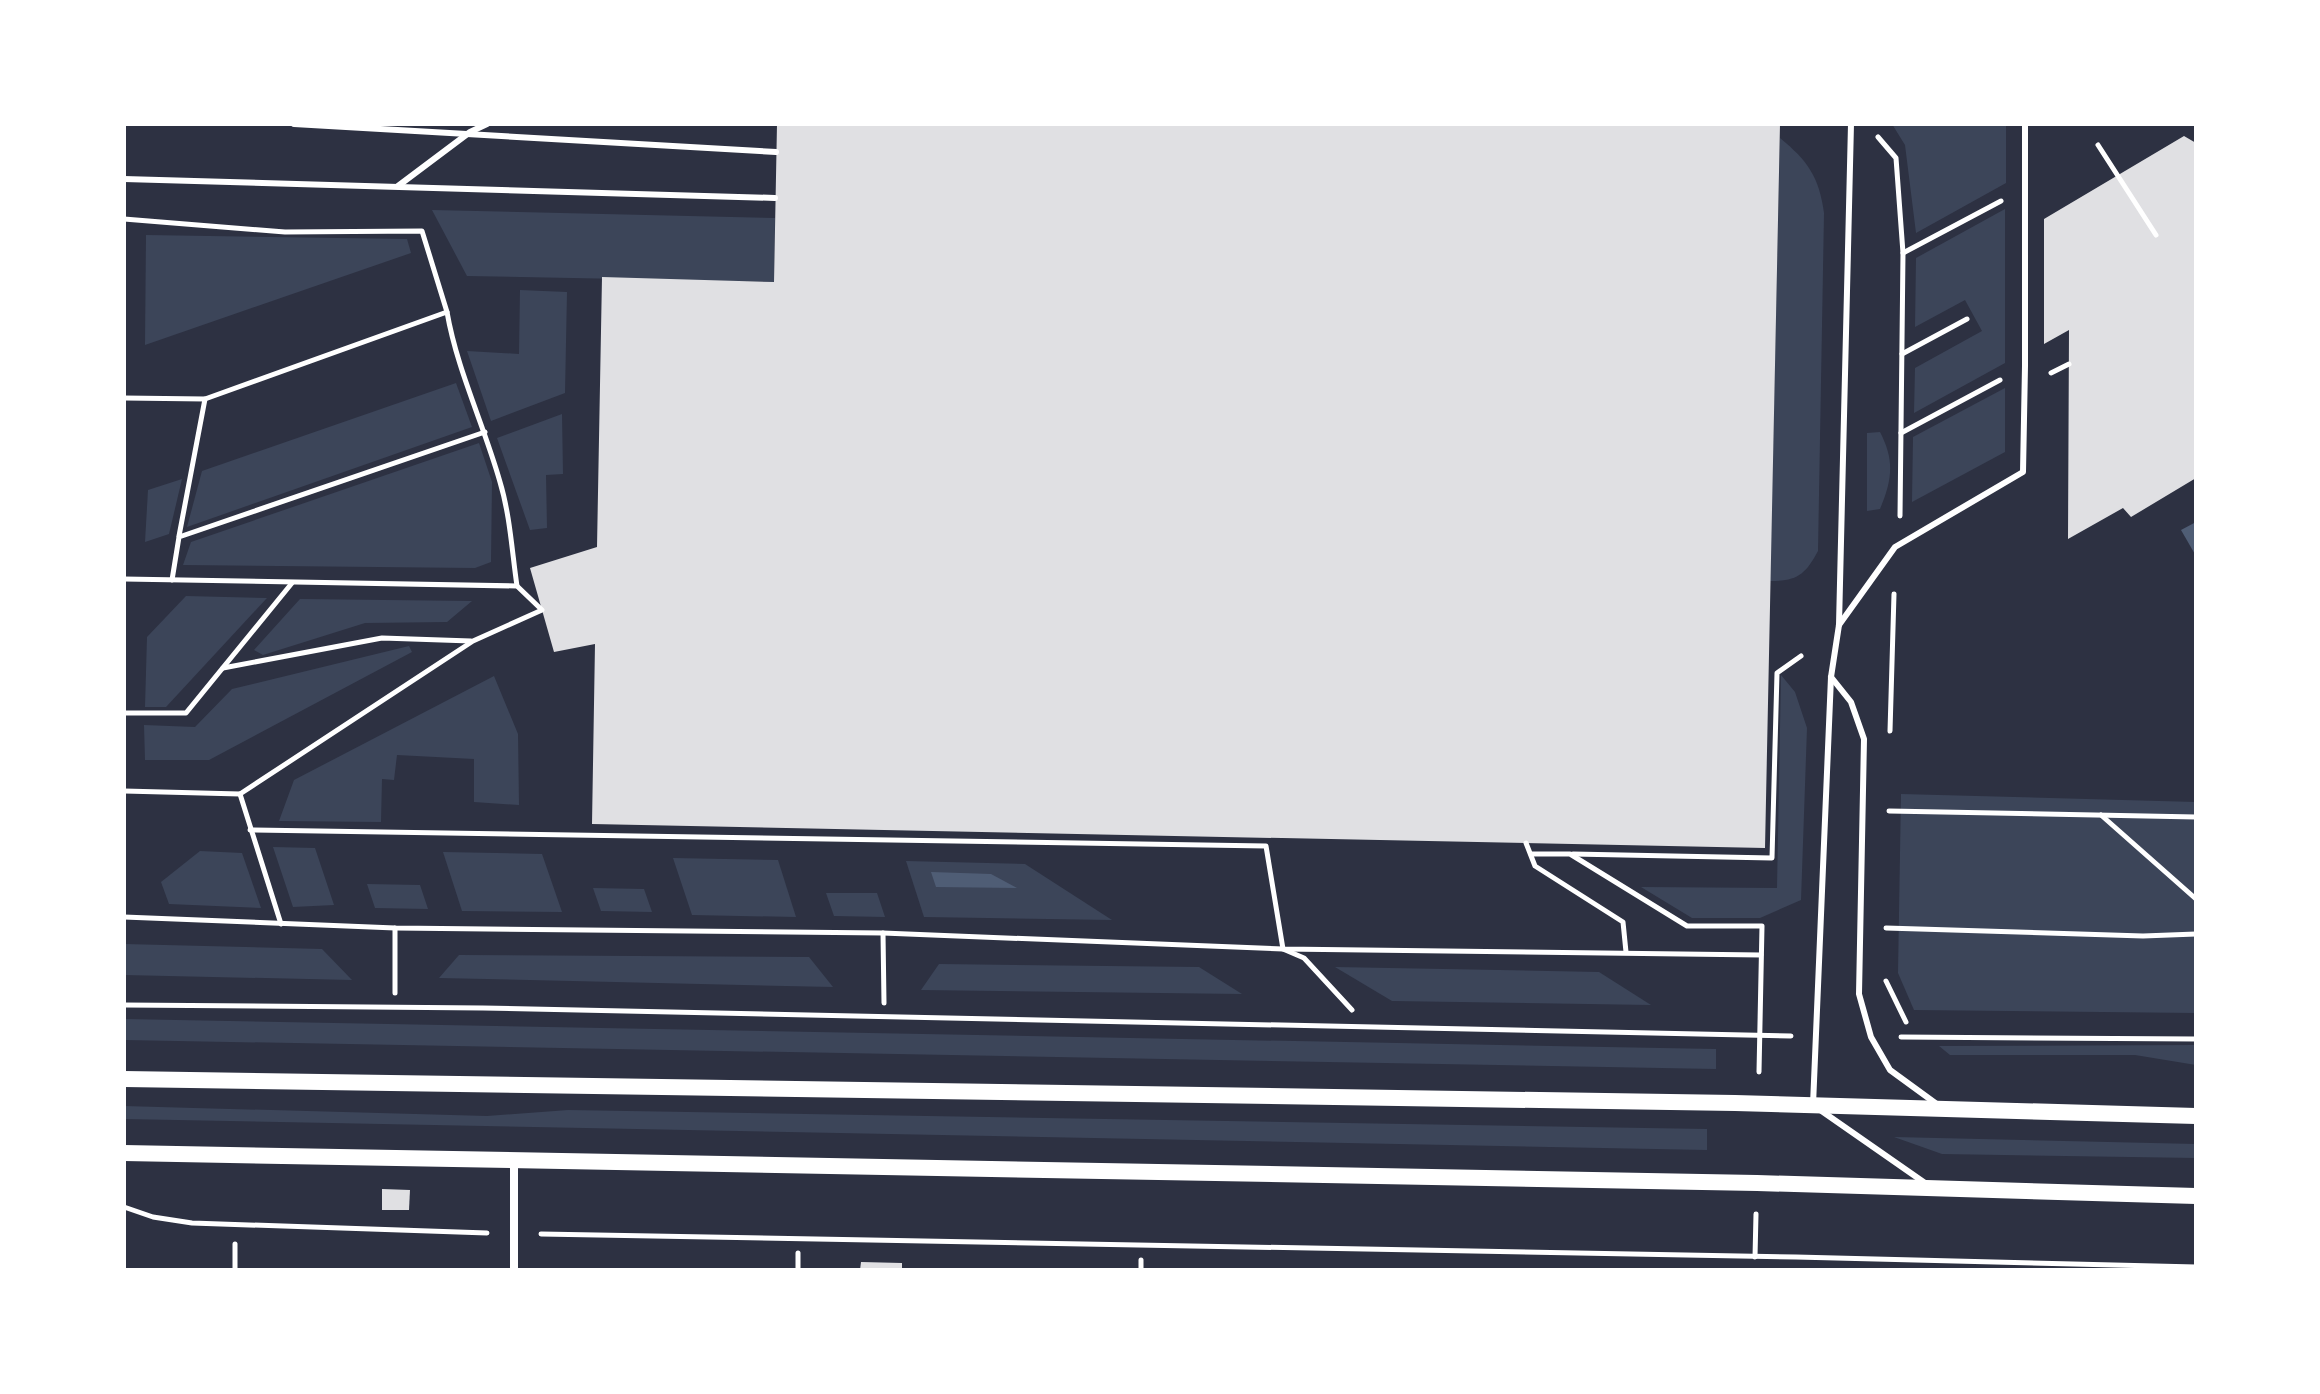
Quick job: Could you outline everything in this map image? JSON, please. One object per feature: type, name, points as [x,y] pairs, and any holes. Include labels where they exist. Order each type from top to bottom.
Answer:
[{"type":"main road","points":[[124,1079],[1758,1104],[2196,1116]]},
{"type":"main road","points":[[124,1153],[1757,1183],[2196,1196]]},
{"type":"street","points":[[514,1158],[514,1270]]},
{"type":"lane","points":[[294,124],[776,152]]},
{"type":"lane","points":[[397,187],[470,132],[487,124]]},
{"type":"lane","points":[[1851,124],[1839,625],[1831,677],[1813,1105],[1931,1188]]},
{"type":"lane","points":[[1839,625],[1895,547],[2023,472],[2025,124]]},
{"type":"lane","points":[[124,179],[775,198]]},
{"type":"lane","points":[[1831,677],[1851,702],[1864,739],[1859,994],[1871,1037],[1890,1070],[1942,1108]]},
{"type":"path","points":[[2098,145],[2156,235]]},
{"type":"path","points":[[1903,253],[2024,188]]},
{"type":"path","points":[[124,219],[285,232],[422,231],[447,312],[452,341],[502,487],[517,586],[542,610],[473,641],[240,794],[124,791]]},
{"type":"path","points":[[124,398],[205,399],[447,312]]},
{"type":"path","points":[[1902,354],[1967,319]]},
{"type":"path","points":[[1901,433],[2025,366]]},
{"type":"path","points":[[172,580],[205,399]]},
{"type":"path","points":[[179,537],[485,432]]},
{"type":"path","points":[[124,579],[517,586]]},
{"type":"path","points":[[124,713],[186,713],[293,582]]},
{"type":"path","points":[[223,668],[382,638],[473,641]]},
{"type":"path","points":[[1531,854],[1772,858],[1777,673],[1801,656]]},
{"type":"path","points":[[240,794],[281,924]]},
{"type":"path","points":[[1888,811],[2196,817]]},
{"type":"path","points":[[2100,815],[2196,899]]},
{"type":"path","points":[[250,830],[1266,846],[1283,949]]},
{"type":"path","points":[[1526,843],[1535,866],[1623,922],[1626,952]]},
{"type":"path","points":[[1570,854],[1687,926],[1762,926],[1758,1104]]},
{"type":"path","points":[[124,917],[395,928],[883,933],[1283,949],[1761,955]]},
{"type":"path","points":[[395,928],[395,993]]},
{"type":"path","points":[[1885,928],[2143,936],[2196,934]]},
{"type":"path","points":[[883,933],[884,1003]]},
{"type":"path","points":[[1283,949],[1304,958],[1352,1010]]},
{"type":"path","points":[[124,1005],[499,1008],[1818,1036]]},
{"type":"path","points":[[1871,1037],[2196,1039]]},
{"type":"path","points":[[1755,1257],[1757,1183]]},
{"type":"path","points":[[124,1207],[153,1217],[192,1223],[514,1234],[2196,1267]]},
{"type":"path","points":[[235,1244],[235,1270]]},
{"type":"path","points":[[798,1253],[798,1270]]},
{"type":"path","points":[[1141,1260],[1141,1270]]},
{"type":"shaded area","points":[[1892,124],[2006,124],[2006,183],[1916,233],[1905,145]]},
{"type":"shaded area","points":[[1780,138],[1811,171],[1824,213],[1818,551],[1799,575],[1787,580],[1770,581]]},
{"type":"shaded area","points":[[2005,209],[2005,363],[1914,413],[1915,368],[1982,331],[1965,300],[1915,327],[1916,258]]},
{"type":"shaded area","points":[[432,210],[775,218],[774,282],[467,276]]},
{"type":"shaded area","points":[[146,235],[407,239],[411,253],[145,345]]},
{"type":"shaded area","points":[[520,290],[567,292],[565,393],[491,421],[467,351],[519,354]]},
{"type":"shaded area","points":[[456,383],[472,427],[187,527],[202,471]]},
{"type":"shaded area","points":[[2005,388],[2005,452],[1912,502],[1913,437]]},
{"type":"shaded area","points":[[562,414],[563,474],[546,475],[547,528],[530,530],[497,438]]},
{"type":"shaded area","points":[[1880,432],[1890,461],[1889,480],[1880,509],[1867,511],[1867,433]]},
{"type":"shaded area","points":[[479,443],[492,482],[491,562],[475,568],[183,565],[191,542]]},
{"type":"shaded area","points":[[182,479],[169,534],[145,542],[148,490]]},
{"type":"shaded area","points":[[2196,522],[2196,556],[2181,530]]},
{"type":"shaded area","points":[[186,596],[267,598],[166,707],[145,707],[147,637]]},
{"type":"shaded area","points":[[300,599],[472,601],[447,622],[365,623],[263,655],[254,650]]},
{"type":"shaded area","points":[[409,646],[412,652],[209,760],[145,760],[144,725],[195,727],[232,689]]},
{"type":"shaded area","points":[[1781,675],[1795,692],[1807,728],[1801,900],[1760,918],[1692,918],[1641,887],[1777,888]]},
{"type":"shaded area","points":[[494,676],[518,734],[519,805],[474,802],[474,759],[397,755],[394,780],[382,779],[381,822],[279,821],[294,780]]},
{"type":"shaded area","points":[[1901,794],[2196,802],[2196,1013],[1914,1010],[1898,973]]},
{"type":"shaded area","points":[[273,847],[315,848],[334,905],[293,907]]},
{"type":"shaded area","points":[[200,851],[242,853],[261,908],[169,904],[161,882]]},
{"type":"shaded area","points":[[443,852],[542,854],[562,912],[462,911]]},
{"type":"shaded area","points":[[673,858],[778,860],[796,917],[692,915]]},
{"type":"shaded area","points":[[906,861],[1025,864],[1112,920],[924,917]]},
{"type":"shaded area","points":[[931,872],[991,874],[1017,888],[936,887]]},
{"type":"shaded area","points":[[367,884],[420,885],[428,909],[375,908]]},
{"type":"shaded area","points":[[593,888],[644,889],[652,912],[601,911]]},
{"type":"shaded area","points":[[826,893],[877,893],[885,917],[834,916]]},
{"type":"shaded area","points":[[124,944],[322,949],[352,980],[124,975]]},
{"type":"shaded area","points":[[459,955],[809,957],[833,987],[439,978]]},
{"type":"shaded area","points":[[939,964],[1199,967],[1242,994],[921,990]]},
{"type":"shaded area","points":[[1335,967],[1599,972],[1651,1005],[1392,1001]]},
{"type":"shaded area","points":[[124,1019],[1716,1049],[1716,1069],[124,1040]]},
{"type":"shaded area","points":[[2196,1045],[2196,1065],[2135,1055],[1950,1055],[1939,1046]]},
{"type":"shaded area","points":[[124,1106],[487,1116],[568,1110],[1707,1129],[1707,1150],[124,1119]]},
{"type":"shaded area","points":[[1894,1137],[2196,1144],[2196,1158],[1942,1154]]},
{"type":"building","points":[[777,124],[1780,124],[1765,848],[592,824],[595,644],[554,652],[530,568],[597,547],[602,277],[774,282]]},
{"type":"building","points":[[2184,136],[2196,143],[2196,478],[2131,517],[2123,508],[2068,539],[2069,330],[2044,344],[2044,219]]},
{"type":"building","points":[[382,1189],[410,1190],[409,1210],[382,1210]]},
{"type":"building","points":[[861,1262],[902,1263],[902,1270],[860,1270]]}]
